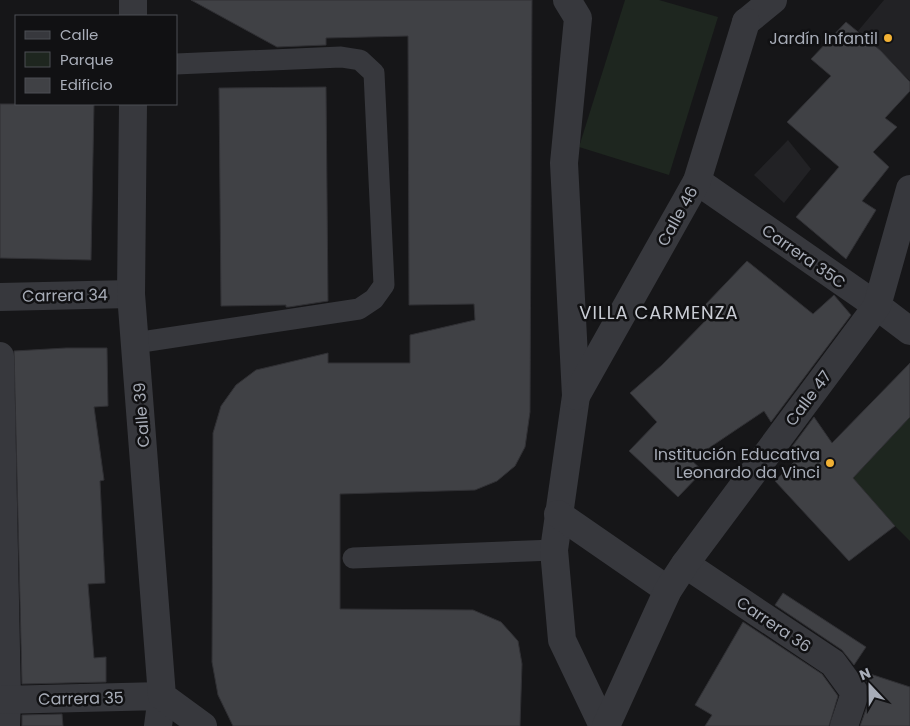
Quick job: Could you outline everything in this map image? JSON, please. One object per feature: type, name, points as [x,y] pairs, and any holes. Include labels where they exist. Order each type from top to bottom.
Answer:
[{"type":"street","points":[[133,0],[133,15]]},
{"type":"street","points":[[567,0],[578,18],[564,163],[576,396],[554,550],[562,640],[604,726]]},
{"type":"street","points":[[743,11],[772,0]]},
{"type":"street","name":"Calle 46","points":[[576,396],[697,181],[743,11]]},
{"type":"street","name":"Calle 39","points":[[133,105],[131,294],[162,696],[158,726]]},
{"type":"street","name":"Carrera 35C","points":[[697,181],[910,331]]},
{"type":"street","name":"Calle 47","points":[[604,726],[668,590],[685,564],[877,306],[910,189]]},
{"type":"street","name":"Carrera 34","points":[[0,297],[131,294]]},
{"type":"street","points":[[0,356],[4,699],[6,726]]},
{"type":"street","points":[[558,514],[668,590]]},
{"type":"street","name":"Carrera 36","points":[[685,564],[833,663],[855,693],[844,726]]},
{"type":"street","points":[[162,696],[203,726]]},
{"type":"street","name":"Carrera 35","points":[[4,699],[162,696]]},
{"type":"lane","points":[[136,343],[359,309],[374,299],[384,285],[374,73],[360,60],[341,57],[178,64]]},
{"type":"lane","points":[[353,558],[554,550]]},
{"type":"shaded area","name":"Jardín Infantil","points":[[884,0],[910,0],[910,81],[858,31]]},
{"type":"shaded area","points":[[788,140],[811,169],[784,203],[754,175]]},
{"type":"green space","points":[[625,0],[659,0],[718,17],[669,175],[579,147]]},
{"type":"green space","points":[[910,417],[910,541],[853,478]]},
{"type":"building","points":[[191,0],[532,0],[530,412],[525,447],[515,466],[497,481],[475,490],[340,494],[340,609],[473,610],[501,622],[518,641],[522,664],[520,726],[233,726],[218,695],[212,662],[213,433],[221,406],[236,385],[256,370],[328,353],[328,363],[410,363],[410,335],[475,320],[474,304],[409,305],[408,36],[326,38],[326,45],[277,47]]},
{"type":"building","points":[[846,22],[881,51],[910,82],[910,91],[885,118],[897,127],[873,152],[889,167],[862,201],[876,210],[846,259],[796,217],[839,167],[787,122],[831,76],[811,59]]},
{"type":"building","points":[[326,87],[328,301],[289,307],[286,307],[286,305],[221,306],[219,88]]},
{"type":"building","points":[[0,104],[94,105],[91,260],[0,258]]},
{"type":"building","points":[[747,261],[813,314],[834,295],[851,315],[771,422],[764,411],[691,460],[703,471],[678,497],[629,451],[657,422],[630,393],[662,365],[712,314],[704,306]]},
{"type":"building","points":[[107,348],[108,406],[94,407],[104,480],[100,481],[105,583],[88,584],[94,658],[106,657],[106,682],[22,684],[14,351]]},
{"type":"building","name":"Institución Educativa Leonardo da Vinci","points":[[910,363],[910,417],[853,478],[895,526],[849,561],[775,481],[798,458],[791,448],[814,417],[832,443]]},
{"type":"building","points":[[783,593],[866,647],[854,665],[842,650],[775,605]]},
{"type":"building","points":[[743,622],[822,674],[838,696],[829,726],[705,726],[712,715],[695,705]]},
{"type":"building","points":[[858,670],[910,687],[910,726],[860,726],[870,698],[870,691],[868,684]]},
{"type":"building","points":[[62,714],[63,726],[22,726],[22,715]]},
{"type":"place","name":"Jardín Infantil","points":[[888,38]]},
{"type":"place","name":"Institución Educativa Leonardo da Vinci","points":[[830,463]]},
{"type":"district","name":"VILLA CARMENZA","points":[[659,313]]}]
